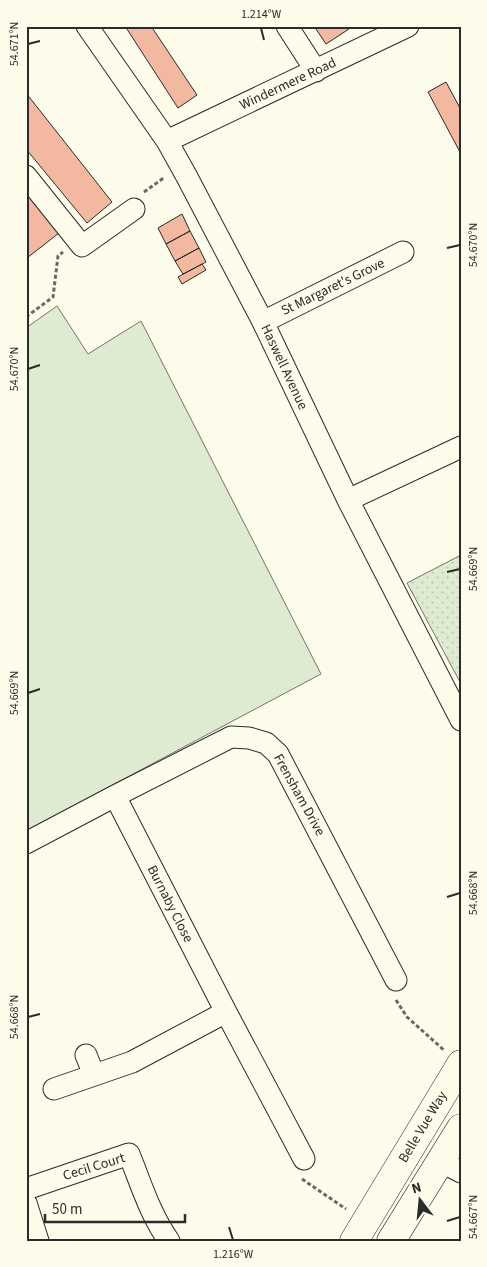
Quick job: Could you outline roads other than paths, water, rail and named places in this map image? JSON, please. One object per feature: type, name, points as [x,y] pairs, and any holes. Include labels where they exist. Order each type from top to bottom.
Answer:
[{"type":"highway","name":"Belle Vue Way","points":[[360,1232],[455,1059]]},
{"type":"highway","points":[[391,1241],[450,1167],[461,1128]]},
{"type":"street","name":"Haswell Avenue","points":[[87,26],[171,149],[263,322],[348,500],[461,720]]},
{"type":"street","points":[[288,26],[316,71]]},
{"type":"street","name":"Windermere Road","points":[[171,149],[316,71],[408,26]]},
{"type":"street","points":[[26,176],[82,246],[134,209]]},
{"type":"street","name":"St Margaret's Grove","points":[[263,322],[403,252]]},
{"type":"street","points":[[348,500],[461,447]]},
{"type":"street","name":"Frensham Drive","points":[[26,843],[232,737],[249,738],[266,743],[278,754],[396,980]]},
{"type":"street","name":"Burnaby Close","points":[[115,796],[304,1159]]},
{"type":"street","points":[[54,1089],[132,1062],[226,1012]]},
{"type":"street","points":[[86,1055],[94,1075]]},
{"type":"street","name":"Cecil Court","points":[[26,1189],[129,1154],[148,1204],[160,1229],[169,1241]]},
{"type":"street","points":[[26,1203],[38,1241]]}]
